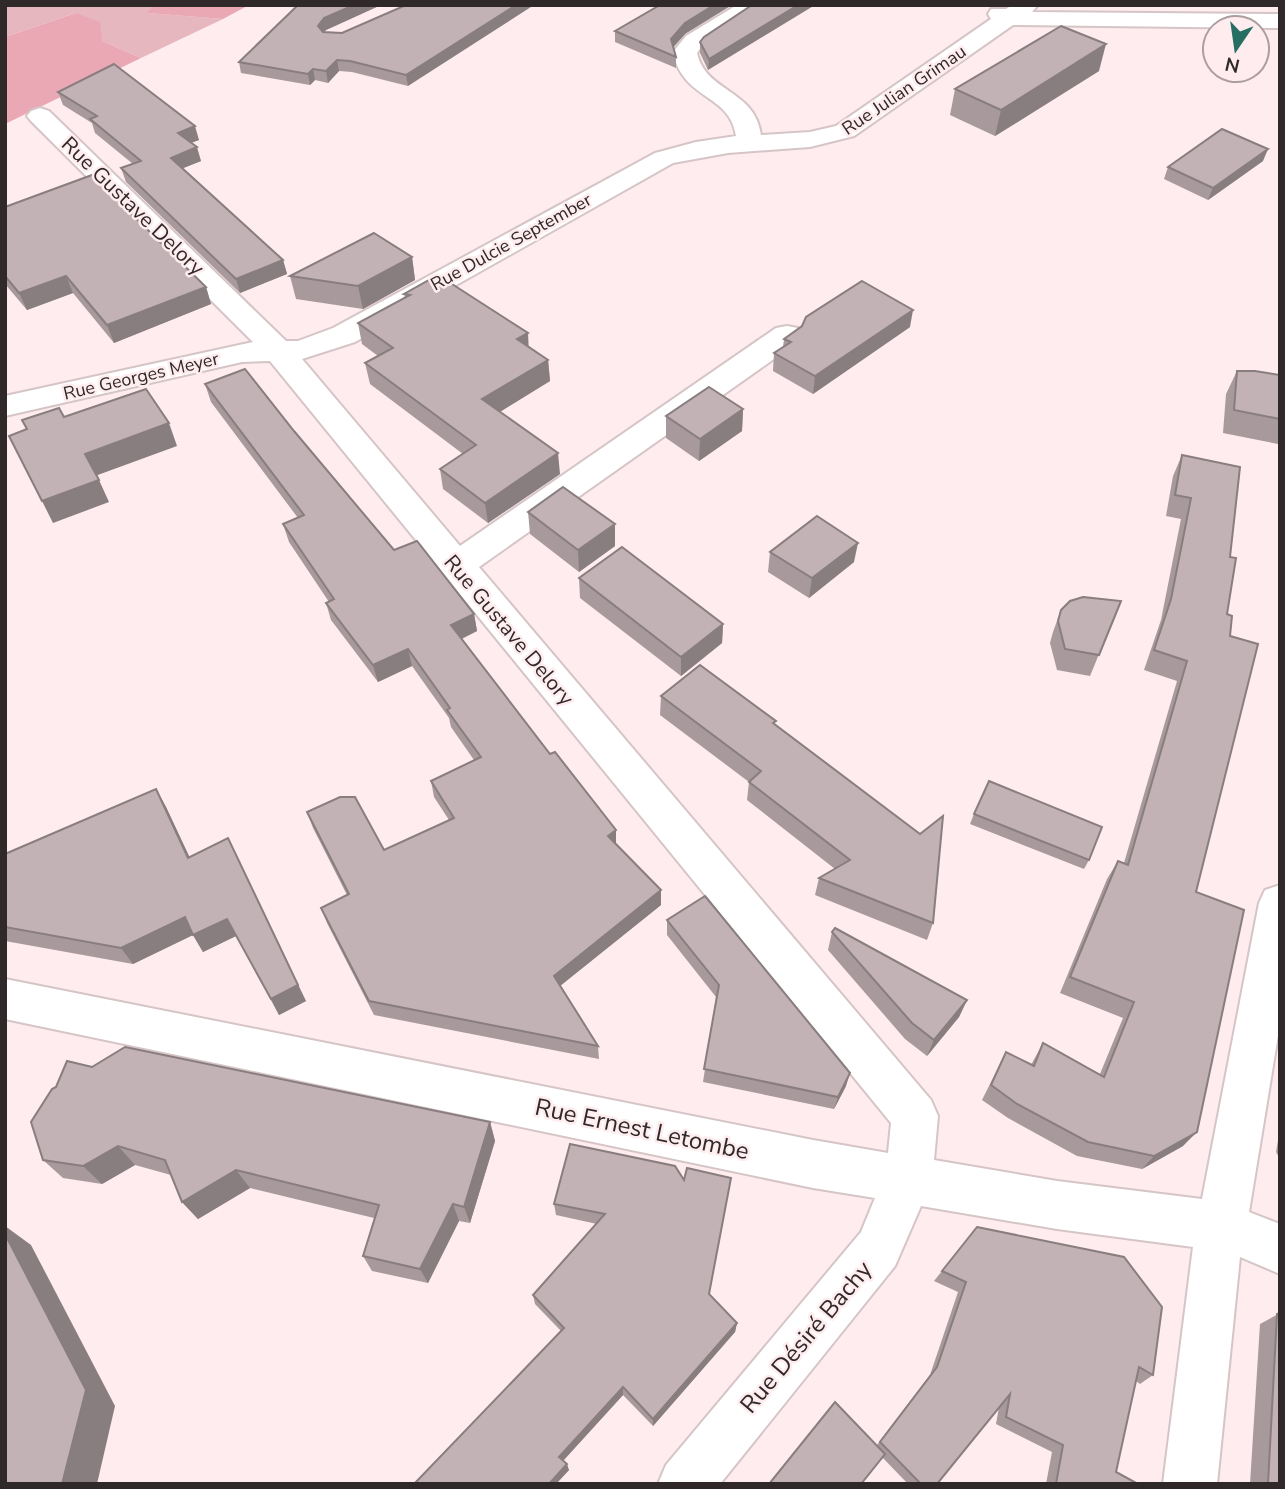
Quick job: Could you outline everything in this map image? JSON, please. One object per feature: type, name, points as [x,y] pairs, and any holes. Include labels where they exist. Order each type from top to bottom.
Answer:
[{"type":"street","points":[[981,5],[1017,11],[1280,22]]},
{"type":"street","points":[[744,7],[694,41],[685,52],[686,65],[701,85],[734,104],[746,119],[750,143]]},
{"type":"street","name":"Rue Julian Grimau","points":[[750,143],[829,138],[845,131],[1017,11]]},
{"type":"street","name":"Rue Gustave Delory","points":[[40,116],[277,349],[915,1116],[909,1178]]},
{"type":"street","name":"Rue Dulcie September","points":[[277,349],[301,350],[344,335],[664,158],[689,150],[750,143]]},
{"type":"street","points":[[456,566],[787,335]]},
{"type":"street","name":"Rue Georges Meyer","points":[[5,406],[242,352],[277,349]]},
{"type":"street","points":[[1190,1484],[1214,1260],[1223,1226],[1229,1176],[1280,903]]},
{"type":"street","name":"Rue Ernest Letombe","points":[[5,999],[813,1164],[909,1178],[1057,1205],[1223,1226],[1280,1248]]},
{"type":"street","name":"Rue Désiré Bachy","points":[[685,1484],[878,1249],[909,1178]]},
{"type":"shaded area","points":[[5,5],[154,5],[148,13],[223,19],[141,58],[102,41],[76,13],[5,37]]},
{"type":"shaded area","points":[[154,5],[249,5],[223,19],[147,13]]},
{"type":"shaded area","points":[[76,13],[100,22],[102,41],[141,58],[5,124],[5,37]]},
{"type":"building","points":[[298,5],[354,5],[324,18],[318,26],[323,32],[342,33],[406,5],[516,5],[406,75],[350,61],[337,60],[326,71],[313,69],[308,74],[239,62]]},
{"type":"building","points":[[660,5],[714,5],[685,23],[671,39],[676,57],[615,31]]},
{"type":"building","points":[[752,5],[798,5],[709,59],[700,42]]},
{"type":"building","points":[[1061,26],[1106,44],[1001,110],[955,89]]},
{"type":"building","points":[[114,64],[195,126],[178,133],[197,147],[171,158],[283,260],[236,279],[121,168],[141,161],[90,119],[97,116],[58,92]]},
{"type":"building","points":[[1222,129],[1268,149],[1213,188],[1168,167]]},
{"type":"building","points":[[92,175],[206,287],[107,325],[66,276],[19,293],[5,276],[5,207]]},
{"type":"building","points":[[374,233],[412,257],[358,286],[290,276]]},
{"type":"building","points":[[438,275],[528,333],[517,339],[548,360],[482,399],[558,453],[485,503],[440,469],[476,445],[365,363],[393,348],[358,323],[410,295],[404,294]]},
{"type":"building","points":[[862,281],[913,310],[815,376],[774,353],[791,342],[784,339],[802,326],[806,317]]},
{"type":"building","points":[[245,369],[394,550],[417,541],[474,614],[451,625],[550,754],[555,752],[616,830],[608,836],[661,890],[554,976],[598,1046],[369,1001],[321,908],[349,894],[307,812],[340,797],[355,797],[384,850],[454,818],[431,781],[481,757],[408,649],[373,665],[326,603],[334,599],[283,524],[304,515],[205,384]]},
{"type":"building","points":[[1237,371],[1280,375],[1280,419],[1234,410]]},
{"type":"building","points":[[709,387],[743,409],[700,439],[666,416]]},
{"type":"building","points":[[146,389],[169,423],[85,454],[99,480],[42,501],[9,436],[27,429],[22,420],[59,408],[64,417]]},
{"type":"building","points":[[1182,455],[1240,467],[1230,557],[1236,558],[1227,614],[1232,616],[1230,636],[1258,644],[1196,892],[1244,910],[1197,1132],[1154,1156],[1088,1142],[1017,1104],[991,1085],[1006,1052],[1034,1066],[1043,1043],[1104,1077],[1134,1002],[1070,977],[1118,861],[1128,865],[1187,661],[1154,650],[1171,599],[1191,498],[1175,495]]},
{"type":"building","points":[[563,487],[615,524],[578,550],[528,512]]},
{"type":"building","points":[[817,516],[858,543],[812,578],[770,552]]},
{"type":"building","points":[[622,547],[723,624],[681,657],[579,578]]},
{"type":"building","points":[[1083,597],[1121,601],[1099,655],[1065,649],[1058,621],[1061,610],[1070,601]]},
{"type":"building","points":[[700,665],[920,834],[943,816],[933,923],[819,878],[850,860],[749,782],[761,771],[661,696]]},
{"type":"building","points":[[989,781],[1102,827],[1089,860],[974,814]]},
{"type":"building","points":[[156,789],[188,858],[228,838],[298,985],[271,999],[227,919],[193,935],[185,917],[121,948],[5,927],[5,854]]},
{"type":"building","points":[[705,896],[850,1073],[838,1097],[704,1069],[719,985],[667,920]]},
{"type":"building","points":[[835,928],[967,1000],[934,1040],[912,1023],[832,932]]},
{"type":"building","points":[[125,1047],[490,1122],[464,1207],[453,1204],[420,1269],[363,1256],[379,1205],[236,1170],[182,1202],[165,1160],[118,1146],[83,1166],[43,1160],[31,1122],[56,1087],[67,1061],[92,1067]]},
{"type":"building","points":[[570,1144],[675,1166],[684,1180],[687,1168],[731,1178],[709,1294],[737,1323],[653,1419],[623,1387],[559,1457],[567,1464],[549,1484],[414,1484],[564,1328],[533,1295],[605,1214],[554,1204]]},
{"type":"building","points":[[977,1227],[1124,1257],[1162,1307],[1153,1375],[1139,1367],[1116,1472],[1138,1484],[1056,1484],[1063,1445],[1006,1417],[1010,1394],[937,1484],[921,1484],[880,1442],[937,1367],[966,1282],[942,1271]]},
{"type":"building","points":[[5,1234],[86,1390],[62,1484],[5,1484]]},
{"type":"building","points":[[1280,1313],[1280,1484],[1268,1484],[1277,1314]]},
{"type":"building","points":[[835,1402],[885,1454],[861,1484],[769,1484]]}]
